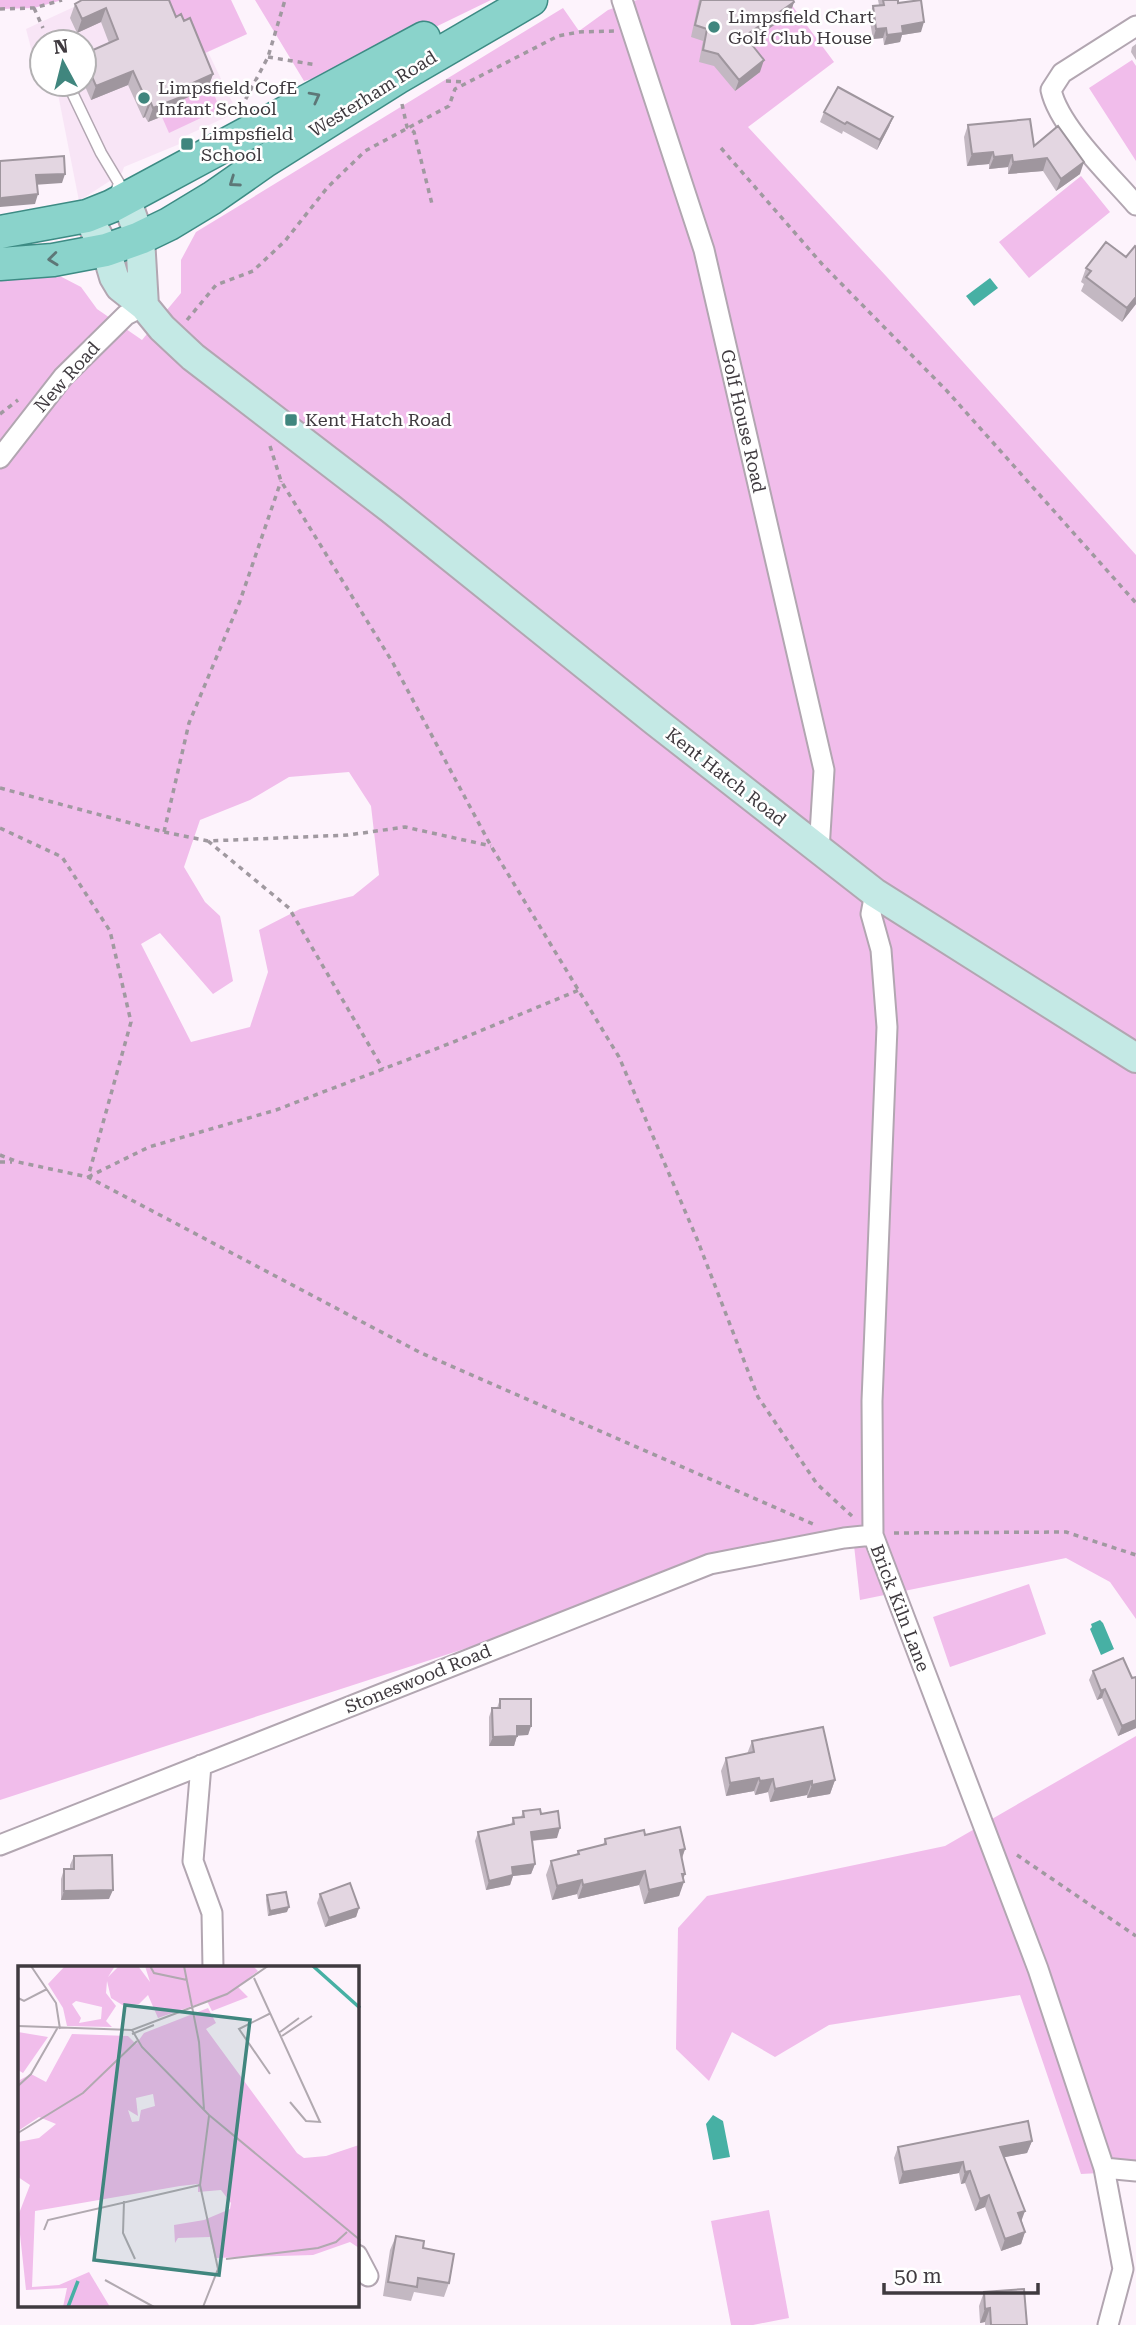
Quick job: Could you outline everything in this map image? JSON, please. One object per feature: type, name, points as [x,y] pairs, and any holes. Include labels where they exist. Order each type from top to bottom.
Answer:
[{"type":"main road","name":"Westerham Road","points":[[114,224],[496,0]]},
{"type":"main road","name":"Westerham Road","points":[[114,224],[190,212],[397,78],[531,0]]},
{"type":"main road","points":[[0,232],[114,224]]},
{"type":"main road","points":[[0,264],[53,260],[114,224]]},
{"type":"main road","points":[[114,224],[144,306]]},
{"type":"main road","name":"Kent Hatch Road","points":[[144,306],[172,338],[265,414],[391,509],[819,850],[876,893],[1136,1058]]},
{"type":"street","name":"Golf House Road","points":[[622,0],[704,250],[824,770],[819,850]]},
{"type":"street","points":[[1136,26],[1062,74],[1051,90],[1054,102],[1070,129],[1136,205]]},
{"type":"street","name":"New Road","points":[[0,458],[63,377],[126,315],[144,306]]},
{"type":"street","name":"Brick Kiln Lane","points":[[876,893],[871,914],[881,950],[887,1027],[872,1401],[873,1535],[1038,1969],[1104,2168],[1123,2269]]},
{"type":"street","name":"Stoneswood Road","points":[[0,1845],[710,1564],[844,1538],[873,1535]]},
{"type":"street","points":[[201,1765],[193,1861],[212,1913],[213,1966]]},
{"type":"street","points":[[1104,2168],[1136,2171]]},
{"type":"street","points":[[1108,2325],[1123,2269],[1136,2250]]},
{"type":"street","points":[[359,2259],[368,2276]]},
{"type":"lane","points":[[75,98],[119,183],[114,224]]},
{"type":"path","points":[[0,9],[34,8],[62,0]]},
{"type":"path","points":[[268,57],[285,0]]},
{"type":"path","points":[[34,8],[42,28]]},
{"type":"path","points":[[172,338],[216,285],[253,271],[285,241],[327,188],[365,151],[449,106],[455,89],[558,36],[579,32],[630,30]]},
{"type":"path","points":[[397,78],[407,127],[414,132],[432,204]]},
{"type":"path","points":[[721,148],[822,264],[947,391],[1136,603]]},
{"type":"path","points":[[265,414],[264,427],[281,481],[393,663],[491,846],[619,1057],[697,1239],[758,1397],[817,1483],[873,1535],[907,1531],[1066,1532],[1136,1555]]},
{"type":"path","points":[[164,832],[189,723],[240,601],[281,481]]},
{"type":"path","points":[[0,788],[164,832],[208,841],[348,835],[405,827],[491,846]]},
{"type":"path","points":[[0,828],[62,857],[110,931],[131,1022],[88,1177]]},
{"type":"path","points":[[208,841],[289,908],[383,1069]]},
{"type":"path","points":[[88,1177],[149,1147],[276,1110],[580,989]]},
{"type":"path","points":[[0,1156],[88,1177],[421,1353],[844,1538]]},
{"type":"path","points":[[0,1161],[18,1162]]},
{"type":"path","points":[[986,1835],[1136,1936]]},
{"type":"shaded area","points":[[0,0],[62,0],[34,8],[0,9]]},
{"type":"shaded area","name":"Limpsfield CofE Infant School","points":[[89,0],[231,0],[247,34],[208,52],[237,112],[181,138],[182,143],[124,167],[122,173],[79,201],[59,98],[98,98],[98,28],[28,28]]},
{"type":"shaded area","points":[[150,0],[231,0],[247,34],[194,58]]},
{"type":"shaded area","points":[[255,0],[491,0],[349,69],[304,81]]},
{"type":"shaded area","points":[[637,0],[788,0],[834,62],[748,127],[886,276],[1136,555],[1136,1619],[1110,1582],[1066,1558],[860,1600],[852,1527],[690,1564],[504,1636],[0,1800],[0,278],[54,273],[81,287],[97,309],[142,340],[181,293],[181,260],[196,232],[563,8],[579,31],[608,10]],"holes":[[[349,772],[371,806],[379,875],[353,896],[300,909],[259,930],[268,972],[250,1027],[191,1042],[141,944],[160,933],[213,994],[233,981],[220,916],[205,902],[184,867],[200,820],[250,800],[289,777]]]},
{"type":"shaded area","points":[[1132,60],[1136,66],[1136,161],[1089,88]]},
{"type":"shaded area","points":[[211,87],[220,109],[169,133],[162,117],[175,111],[179,96],[192,95]]},
{"type":"shaded area","points":[[1081,176],[1110,212],[1029,278],[999,242]]},
{"type":"shaded area","points":[[990,278],[998,288],[974,306],[966,296]]},
{"type":"shaded area","points":[[1029,1584],[1046,1634],[950,1667],[933,1617]]},
{"type":"shaded area","points":[[1100,1620],[1114,1649],[1101,1655],[1090,1629],[1091,1624]]},
{"type":"shaded area","points":[[1136,1736],[1136,2171],[1081,2174],[1020,1995],[829,2025],[775,2057],[732,2032],[709,2081],[676,2049],[678,1928],[707,1896],[945,1846]]},
{"type":"shaded area","points":[[713,2115],[723,2121],[730,2157],[713,2160],[706,2124]]},
{"type":"shaded area","points":[[769,2210],[789,2318],[753,2325],[731,2325],[711,2221]]},
{"type":"building","points":[[82,0],[169,0],[176,17],[181,14],[184,21],[190,18],[213,74],[186,86],[187,89],[179,93],[181,97],[153,108],[151,103],[148,104],[133,71],[98,85],[98,48],[118,39],[106,8],[82,19],[75,4]]},
{"type":"building","points":[[701,0],[794,2],[745,36],[764,60],[739,80],[718,54],[703,50],[707,29],[695,25]]},
{"type":"building","points":[[883,0],[898,0],[898,3],[921,0],[924,22],[902,26],[903,33],[887,35],[886,28],[876,29],[873,6],[884,5]]},
{"type":"building","points":[[838,87],[893,117],[880,140],[824,112]]},
{"type":"building","points":[[1030,119],[1034,146],[1058,126],[1084,162],[1061,179],[1047,158],[1013,162],[1012,155],[994,157],[993,152],[972,154],[968,125]]},
{"type":"building","points":[[64,156],[65,174],[36,175],[38,194],[2,198],[0,201],[0,161]]},
{"type":"building","points":[[1106,242],[1126,257],[1136,247],[1136,297],[1127,308],[1086,277],[1091,271],[1086,268]]},
{"type":"building","points":[[1123,1658],[1132,1678],[1136,1677],[1136,1720],[1122,1726],[1105,1689],[1101,1691],[1093,1671]]},
{"type":"building","points":[[500,1699],[531,1699],[531,1726],[517,1726],[517,1736],[493,1737],[492,1708],[500,1708]]},
{"type":"building","points":[[823,1727],[835,1780],[812,1785],[812,1781],[775,1789],[773,1779],[760,1781],[759,1778],[730,1783],[726,1758],[754,1752],[752,1741]]},
{"type":"building","points":[[540,1809],[541,1814],[558,1811],[560,1828],[531,1832],[535,1864],[512,1867],[513,1875],[489,1881],[478,1832],[514,1824],[513,1818],[524,1817],[523,1811]]},
{"type":"building","points":[[680,1827],[685,1849],[680,1850],[684,1882],[649,1890],[645,1871],[583,1885],[582,1880],[557,1886],[551,1861],[606,1844],[605,1839],[644,1830],[645,1835]]},
{"type":"building","points":[[112,1855],[113,1890],[64,1891],[64,1869],[74,1869],[74,1856]]},
{"type":"building","points":[[350,1883],[359,1908],[329,1918],[320,1894]]},
{"type":"building","points":[[286,1892],[289,1907],[270,1911],[267,1895]]},
{"type":"building","points":[[1028,2121],[1032,2141],[1000,2147],[1025,2211],[1018,2213],[1025,2232],[1005,2239],[989,2195],[980,2199],[970,2171],[965,2172],[963,2162],[903,2172],[898,2147]]},
{"type":"building","points":[[396,2236],[424,2241],[423,2248],[454,2254],[449,2283],[418,2278],[417,2287],[388,2282]]},
{"type":"building","points":[[1024,2289],[1027,2325],[991,2325],[990,2308],[985,2309],[984,2292]]},
{"type":"place","name":"Limpsfield Chart Golf Club House","points":[[714,27]]},
{"type":"place","name":"Limpsfield CofE Infant School","points":[[144,98]]},
{"type":"place","name":"Limpsfield School","points":[[187,144]]},
{"type":"place","name":"Kent Hatch Road","points":[[291,420]]}]
